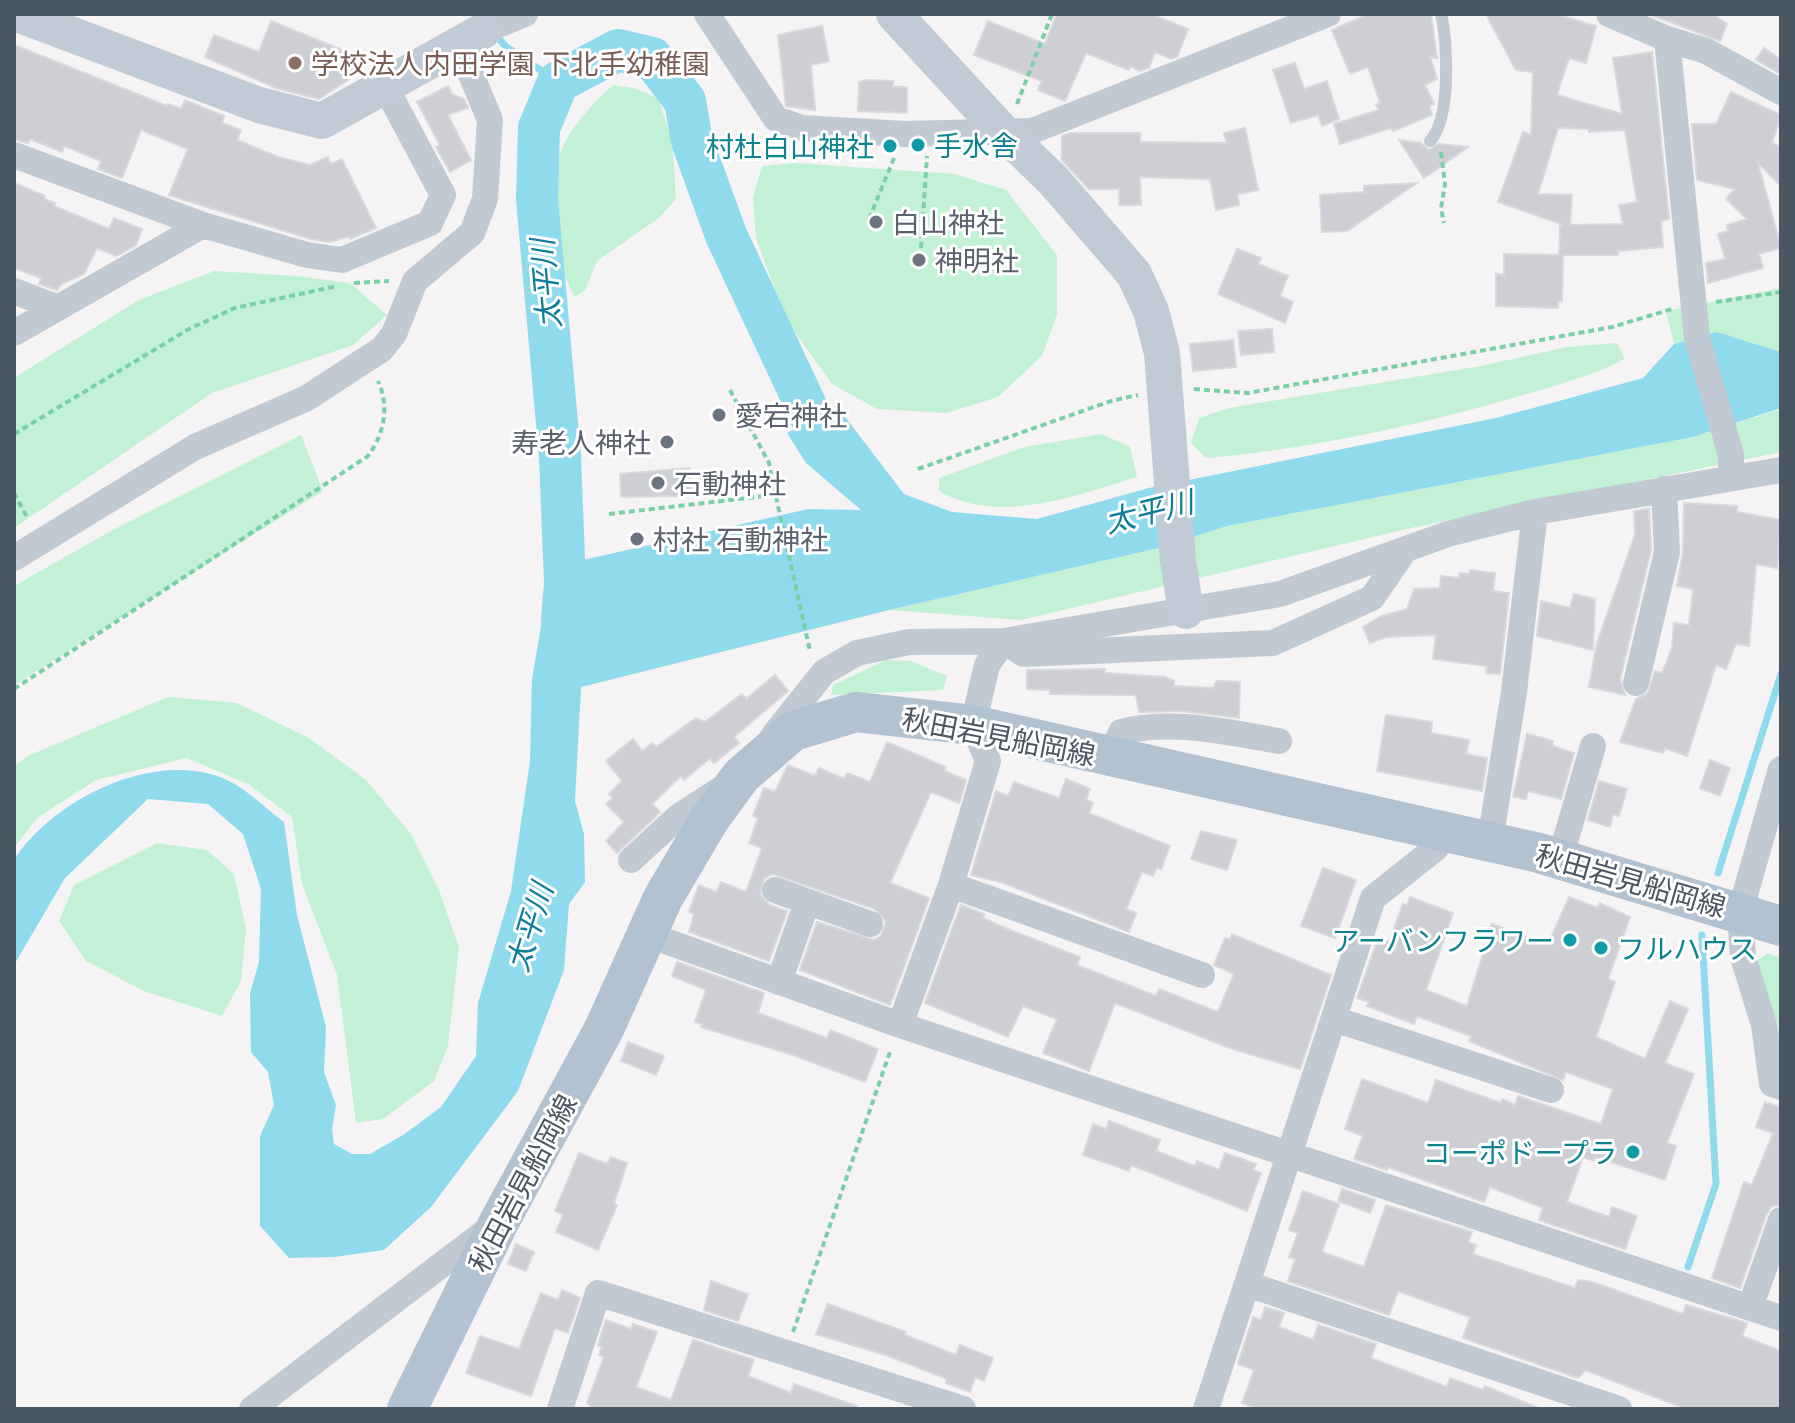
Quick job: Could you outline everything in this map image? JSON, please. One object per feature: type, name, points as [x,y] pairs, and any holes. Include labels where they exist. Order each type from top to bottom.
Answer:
[{"type":"main road","name":"秋田岩見船岡線","points":[[407,1409],[499,1222],[604,1029],[646,934],[709,820],[741,776],[793,731],[856,712],[973,725],[1490,841],[1781,926]]},
{"type":"street","points":[[14,558],[39,539],[195,447],[307,398],[382,349],[394,334],[415,281],[472,233],[485,199],[492,28],[322,121],[259,105],[17,14]]},
{"type":"street","points":[[707,14],[776,119],[802,128],[916,134],[1032,131],[1202,60],[1328,14]]},
{"type":"street","points":[[894,14],[1001,130],[1053,180],[1134,274],[1151,311],[1162,353],[1178,561],[1186,611]]},
{"type":"street","points":[[1609,14],[1639,20],[1667,39],[1706,51],[1781,92]]},
{"type":"street","points":[[1667,39],[1697,338],[1731,466]]},
{"type":"street","points":[[14,155],[203,225],[307,255],[342,260],[430,223],[443,195],[385,86]]},
{"type":"street","points":[[14,333],[203,225]]},
{"type":"street","points":[[14,291],[58,308]]},
{"type":"street","points":[[678,817],[741,776],[824,672],[857,653],[909,642],[1004,641],[1280,594],[1448,534],[1535,512],[1664,489],[1731,466],[1781,470]]},
{"type":"street","points":[[1636,683],[1667,552],[1664,489]]},
{"type":"street","points":[[1490,841],[1501,788],[1535,512]]},
{"type":"street","points":[[1004,641],[1024,654],[1273,643],[1372,598],[1405,550]]},
{"type":"street","points":[[900,1025],[951,885],[988,761],[973,725],[987,665],[1004,641]]},
{"type":"street","points":[[631,860],[799,702]]},
{"type":"street","points":[[1110,758],[1121,732],[1139,727],[1211,729],[1279,741]]},
{"type":"street","points":[[1560,859],[1593,746]]},
{"type":"street","points":[[1781,769],[1747,877],[1740,912],[1743,957],[1764,1025],[1772,1084],[1781,1087]]},
{"type":"street","points":[[1211,1408],[1247,1284],[1373,898],[1436,848],[1440,829]]},
{"type":"street","points":[[951,885],[1202,975]]},
{"type":"street","points":[[775,890],[870,924]]},
{"type":"street","points":[[779,982],[807,902]]},
{"type":"street","points":[[646,934],[900,1025],[1781,1318]]},
{"type":"street","points":[[1334,1019],[1551,1090]]},
{"type":"street","points":[[1750,1308],[1781,1220]]},
{"type":"street","points":[[252,1409],[499,1222]]},
{"type":"street","points":[[1247,1284],[1619,1409]]},
{"type":"street","points":[[560,1409],[598,1293],[963,1409]]},
{"type":"lane","points":[[1430,141],[1439,130],[1446,35],[1441,14]]},
{"type":"path","points":[[1001,130],[1013,113],[1052,14]]},
{"type":"path","points":[[1439,130],[1445,184],[1441,208],[1444,223]]},
{"type":"path","points":[[869,219],[916,134]]},
{"type":"path","points":[[916,134],[921,248]]},
{"type":"path","points":[[353,283],[415,281]]},
{"type":"path","points":[[14,434],[89,386],[235,308],[338,286]]},
{"type":"path","points":[[918,469],[1111,401],[1165,402],[1221,388],[1248,393],[1612,327],[1647,314],[1781,292]]},
{"type":"path","points":[[14,689],[368,456],[380,440],[386,398],[375,375],[359,364]]},
{"type":"path","points":[[730,390],[769,463],[812,661]]},
{"type":"path","points":[[700,479],[772,479]]},
{"type":"path","points":[[14,493],[39,539]]},
{"type":"path","points":[[609,514],[774,495]]},
{"type":"path","points":[[786,1353],[900,1025]]},
{"type":"green space","points":[[613,85],[634,88],[658,98],[672,140],[676,199],[659,218],[597,261],[585,290],[575,297],[564,272],[553,219],[554,175],[567,138],[594,103]]},
{"type":"green space","points":[[795,163],[955,174],[1006,190],[1057,255],[1057,314],[1042,356],[998,397],[947,413],[877,409],[832,384],[785,318],[756,238],[753,197],[762,166]]},
{"type":"green space","points":[[214,271],[350,283],[387,315],[353,345],[212,393],[14,528],[14,378],[139,300]]},
{"type":"green space","points":[[1781,288],[1781,352],[1717,332],[1674,344],[1666,311]]},
{"type":"green space","points":[[1617,343],[1625,359],[1598,371],[1440,418],[1284,449],[1206,458],[1191,443],[1199,418],[1229,408],[1481,366],[1567,347]]},
{"type":"green space","points":[[1781,409],[1781,452],[1411,528],[1021,620],[889,610],[1159,548],[1227,526],[1693,437]]},
{"type":"green space","points":[[1102,434],[1130,447],[1137,477],[1064,499],[1012,507],[962,501],[939,491],[939,478],[1024,447]]},
{"type":"green space","points":[[301,435],[323,491],[14,685],[14,586],[109,532]]},
{"type":"green space","points":[[886,660],[911,661],[947,676],[943,690],[831,695],[833,685]]},
{"type":"green space","points":[[168,697],[237,703],[309,738],[366,780],[411,834],[439,890],[459,948],[448,1046],[434,1081],[383,1119],[356,1123],[337,975],[302,884],[292,817],[248,784],[187,758],[96,780],[37,818],[14,848],[14,766],[30,755]]},
{"type":"green space","points":[[157,843],[207,850],[234,874],[246,929],[241,981],[222,1016],[144,991],[86,961],[59,921],[74,885]]},
{"type":"green space","points":[[1767,953],[1781,958],[1781,1066],[1777,1058],[1778,1025],[1754,964]]},
{"type":"water","points":[[1717,332],[1781,352],[1781,408],[1693,437],[1227,526],[1159,548],[889,610],[581,687],[575,801],[584,834],[585,882],[569,904],[564,970],[518,1091],[431,1207],[384,1250],[334,1257],[289,1258],[260,1226],[260,1136],[274,1105],[268,1072],[251,1052],[250,993],[259,962],[261,889],[243,834],[208,804],[148,799],[65,878],[14,965],[14,860],[32,837],[55,817],[110,784],[141,775],[172,770],[201,772],[229,781],[284,822],[297,915],[326,1027],[324,1072],[336,1105],[332,1129],[334,1144],[352,1154],[370,1154],[441,1107],[476,1056],[478,1003],[511,891],[530,761],[532,679],[552,562],[583,560],[808,509],[861,510],[806,463],[787,433],[836,405],[904,494],[952,512],[1037,519],[1149,488],[1496,418],[1643,378],[1674,344]]},
{"type":"building","points":[[1057,14],[1151,14],[1188,29],[1177,57],[1171,59],[1155,52],[1149,68],[1140,71],[1130,66],[1129,70],[1086,53],[1065,101],[1038,90],[1042,81],[974,55],[988,21],[1045,44]]},
{"type":"building","points":[[1369,14],[1431,14],[1437,58],[1430,57],[1437,79],[1425,85],[1434,104],[1429,106],[1432,115],[1393,131],[1391,128],[1340,144],[1334,124],[1379,110],[1376,105],[1380,103],[1368,67],[1350,74],[1332,30]]},
{"type":"building","points":[[1486,14],[1555,14],[1596,26],[1586,63],[1569,58],[1557,95],[1622,114],[1613,58],[1652,52],[1669,219],[1661,221],[1663,247],[1618,251],[1618,255],[1563,255],[1562,301],[1558,301],[1558,308],[1496,306],[1496,274],[1504,275],[1504,254],[1559,255],[1560,225],[1564,225],[1498,202],[1523,132],[1531,135],[1533,72],[1516,70]],"holes":[[[1558,128],[1589,129],[1589,132],[1625,130],[1637,202],[1619,205],[1623,224],[1570,225],[1572,195],[1538,194]]]},
{"type":"building","points":[[1649,14],[1712,14],[1727,24],[1720,41]]},
{"type":"building","points":[[271,21],[369,61],[352,73],[354,76],[319,99],[276,88],[205,57],[214,35],[259,52]]},
{"type":"building","points":[[822,26],[829,61],[811,65],[815,110],[786,106],[778,35]]},
{"type":"building","points":[[14,45],[167,106],[181,109],[185,100],[224,116],[222,123],[241,130],[237,140],[278,157],[310,165],[328,157],[331,164],[342,159],[376,228],[350,239],[349,236],[330,242],[310,239],[169,195],[188,149],[141,130],[122,178],[98,169],[101,161],[64,146],[62,152],[30,139],[28,143],[14,139]]},
{"type":"building","points":[[1764,48],[1781,60],[1781,74],[1756,60]]},
{"type":"building","points":[[1295,63],[1304,89],[1327,81],[1339,119],[1322,126],[1318,115],[1291,123],[1273,70]]},
{"type":"building","points":[[893,81],[893,87],[907,87],[907,113],[858,111],[859,82]]},
{"type":"building","points":[[448,86],[453,95],[464,99],[468,108],[448,115],[471,160],[450,172],[436,147],[440,145],[417,102]]},
{"type":"building","points":[[1731,92],[1781,115],[1772,143],[1781,147],[1781,186],[1758,163],[1781,248],[1759,254],[1763,268],[1708,283],[1706,263],[1725,259],[1718,234],[1728,231],[1727,225],[1747,219],[1726,199],[1735,189],[1697,180],[1692,124],[1716,124]]},
{"type":"building","points":[[1245,128],[1258,190],[1237,194],[1239,205],[1216,210],[1210,179],[1140,177],[1141,205],[1119,205],[1119,189],[1089,189],[1062,160],[1062,136],[1070,133],[1140,133],[1140,142],[1227,143],[1224,133]]},
{"type":"building","points":[[1399,140],[1421,143],[1429,150],[1438,144],[1468,147],[1424,178]]},
{"type":"building","points":[[14,183],[45,196],[44,199],[55,203],[54,206],[109,229],[114,218],[142,229],[136,245],[116,256],[97,248],[84,274],[61,284],[57,290],[39,284],[41,278],[14,268]]},
{"type":"building","points":[[1417,183],[1347,231],[1322,232],[1320,195],[1364,192],[1364,186]]},
{"type":"building","points":[[1237,249],[1261,258],[1258,264],[1288,276],[1280,296],[1293,302],[1285,323],[1218,294]]},
{"type":"building","points":[[1272,329],[1274,352],[1241,355],[1238,331]]},
{"type":"building","points":[[1233,340],[1236,367],[1193,371],[1190,344]]},
{"type":"building","name":"石動神社","points":[[690,468],[691,496],[621,497],[620,474]]},
{"type":"building","points":[[1684,503],[1737,506],[1737,512],[1781,520],[1777,568],[1756,564],[1749,646],[1736,644],[1726,669],[1716,665],[1687,756],[1665,748],[1663,753],[1620,742],[1636,699],[1648,693],[1655,671],[1662,673],[1672,648],[1674,623],[1689,625],[1693,589],[1677,586],[1683,552]]},
{"type":"building","points":[[1649,509],[1651,550],[1620,679],[1625,695],[1589,687],[1597,643],[1635,535],[1634,511]]},
{"type":"building","points":[[1470,570],[1495,573],[1493,591],[1509,593],[1500,674],[1486,673],[1487,666],[1433,659],[1436,635],[1386,637],[1370,643],[1363,627],[1382,616],[1407,609],[1414,589],[1440,588],[1441,576],[1459,578],[1460,573],[1469,574]]},
{"type":"building","points":[[1574,594],[1595,599],[1593,650],[1537,636],[1541,601],[1570,608]]},
{"type":"building","points":[[1105,669],[1105,673],[1165,677],[1174,681],[1174,686],[1213,688],[1217,681],[1240,682],[1239,718],[1181,711],[1139,712],[1136,695],[1050,694],[1050,690],[1027,689],[1027,670]]},
{"type":"building","points":[[775,675],[788,691],[734,737],[739,743],[714,763],[710,758],[684,780],[681,776],[652,804],[660,812],[617,853],[606,841],[624,822],[606,804],[613,798],[609,794],[622,781],[606,761],[633,739],[642,751],[652,743],[656,747],[696,718],[705,722],[742,694],[746,699]]},
{"type":"building","points":[[1386,715],[1432,722],[1431,733],[1469,740],[1466,754],[1487,758],[1482,791],[1377,771]]},
{"type":"building","points":[[1527,734],[1553,741],[1552,746],[1574,753],[1561,799],[1528,791],[1526,799],[1513,797]]},
{"type":"building","points":[[887,742],[946,767],[945,771],[966,780],[959,803],[931,792],[890,883],[929,898],[890,1005],[800,970],[817,922],[874,940],[881,936],[886,922],[875,909],[773,874],[764,878],[760,894],[769,905],[787,911],[769,961],[689,932],[694,914],[689,912],[699,885],[716,892],[721,882],[746,892],[762,848],[749,843],[758,818],[753,816],[764,788],[775,792],[788,765],[815,776],[819,768],[844,779],[847,773],[870,782]]},
{"type":"building","points":[[1710,760],[1730,768],[1720,796],[1700,788]]},
{"type":"building","points":[[1066,779],[1090,789],[1086,800],[1093,803],[1089,813],[1170,846],[1161,869],[1157,867],[1153,876],[1142,872],[1126,909],[1136,913],[1129,932],[1001,882],[971,875],[996,791],[1008,796],[1014,782],[1059,798]]},
{"type":"building","points":[[1599,781],[1627,789],[1619,816],[1613,814],[1610,827],[1588,820]]},
{"type":"building","points":[[1201,831],[1237,840],[1227,870],[1191,859]]},
{"type":"building","points":[[1323,868],[1356,880],[1335,938],[1301,926]]},
{"type":"building","points":[[1410,897],[1453,913],[1426,990],[1467,1006],[1492,924],[1548,945],[1569,897],[1598,908],[1600,903],[1630,917],[1608,979],[1615,982],[1596,1037],[1645,1059],[1670,1001],[1688,1009],[1665,1063],[1694,1074],[1667,1143],[1676,1146],[1665,1180],[1596,1157],[1595,1161],[1583,1157],[1567,1202],[1609,1217],[1612,1207],[1637,1216],[1625,1249],[1539,1220],[1543,1208],[1490,1187],[1484,1202],[1388,1167],[1387,1170],[1354,1159],[1363,1136],[1345,1129],[1362,1079],[1428,1103],[1436,1080],[1501,1103],[1502,1099],[1515,1105],[1518,1096],[1601,1124],[1613,1089],[1566,1072],[1563,1080],[1469,1041],[1471,1036],[1417,1016],[1414,1024],[1367,1006],[1369,1002],[1357,998],[1378,938],[1389,942],[1403,904],[1407,905]]},
{"type":"building","points":[[961,905],[984,914],[983,918],[1005,928],[1080,957],[1077,965],[1156,996],[1159,989],[1218,1012],[1234,974],[1214,965],[1225,938],[1230,940],[1232,934],[1331,975],[1300,1069],[1230,1048],[1115,1003],[1089,1071],[1043,1053],[1057,1019],[1023,1006],[1008,1037],[925,1003]]},
{"type":"building","points":[[677,962],[764,993],[758,1013],[827,1038],[830,1030],[878,1049],[865,1082],[790,1054],[701,1027],[702,1024],[695,1022],[706,990],[672,976]]},
{"type":"building","points":[[628,1042],[664,1056],[656,1075],[621,1061]]},
{"type":"building","points":[[1765,1102],[1781,1108],[1781,1204],[1771,1207],[1766,1215],[1740,1288],[1712,1278],[1744,1182],[1752,1185],[1773,1133],[1756,1127]]},
{"type":"building","points":[[1109,1121],[1160,1140],[1156,1151],[1195,1166],[1197,1161],[1219,1170],[1225,1153],[1256,1164],[1253,1170],[1261,1173],[1247,1211],[1131,1165],[1129,1171],[1083,1155],[1093,1124],[1106,1129]]},
{"type":"building","points":[[579,1153],[607,1164],[611,1157],[627,1163],[614,1204],[617,1205],[598,1250],[556,1232],[563,1215],[555,1211]]},
{"type":"building","points":[[1342,1189],[1375,1200],[1370,1213],[1338,1201]]},
{"type":"building","points":[[1303,1191],[1339,1204],[1322,1252],[1364,1267],[1386,1205],[1472,1232],[1468,1242],[1476,1245],[1473,1254],[1575,1288],[1578,1280],[1592,1282],[1683,1314],[1686,1305],[1747,1323],[1742,1336],[1781,1351],[1781,1409],[1686,1409],[1585,1370],[1578,1378],[1463,1338],[1470,1317],[1398,1291],[1389,1315],[1288,1281],[1295,1259],[1289,1257],[1298,1233],[1289,1230]]},
{"type":"building","points":[[516,1244],[534,1252],[526,1271],[508,1264]]},
{"type":"building","points":[[711,1281],[748,1294],[738,1321],[704,1310]]},
{"type":"building","points":[[562,1290],[580,1298],[568,1333],[555,1328],[531,1396],[466,1373],[480,1336],[519,1349],[541,1293],[558,1300]]},
{"type":"building","points":[[828,1304],[906,1332],[905,1335],[956,1355],[960,1345],[993,1358],[984,1381],[975,1377],[970,1392],[946,1383],[947,1379],[886,1355],[816,1334]]},
{"type":"building","points":[[1265,1307],[1284,1313],[1279,1327],[1313,1340],[1318,1325],[1376,1344],[1371,1358],[1447,1387],[1450,1378],[1483,1390],[1485,1386],[1541,1409],[1259,1409],[1242,1403],[1254,1370],[1238,1364],[1253,1317],[1261,1320]]},
{"type":"building","points":[[606,1320],[631,1329],[633,1324],[657,1332],[636,1387],[671,1400],[693,1340],[754,1360],[748,1376],[791,1393],[794,1384],[857,1406],[856,1409],[590,1409],[591,1405],[587,1403],[604,1357],[599,1355],[602,1347],[598,1345]]},
{"type":"waterway","points":[[494,32],[505,46],[558,82]]},
{"type":"waterway","name":"太平川","points":[[562,619],[565,583],[560,457],[537,199],[539,128],[558,82],[618,50],[652,58],[685,101],[692,141],[726,235],[812,419],[842,464]]},
{"type":"waterway","points":[[1718,873],[1781,674]]},
{"type":"waterway","points":[[1688,1267],[1716,1184],[1702,935]]},
{"type":"place","name":"学校法人内田学園 下北手幼稚園","points":[[295,63]]},
{"type":"place","name":"手水舎","points":[[918,145]]},
{"type":"place","name":"村杜白山神社","points":[[890,146]]},
{"type":"place","name":"白山神社","points":[[876,222]]},
{"type":"place","name":"神明社","points":[[919,260]]},
{"type":"place","name":"愛宕神社","points":[[719,415]]},
{"type":"place","name":"寿老人神社","points":[[667,442]]},
{"type":"place","name":"石動神社","points":[[658,483]]},
{"type":"place","name":"村社 石動神社","points":[[637,539]]},
{"type":"place","name":"アーバンフラワー","points":[[1570,940]]},
{"type":"place","name":"フルハウス","points":[[1601,948]]},
{"type":"place","name":"コーポドープラ","points":[[1633,1152]]}]
